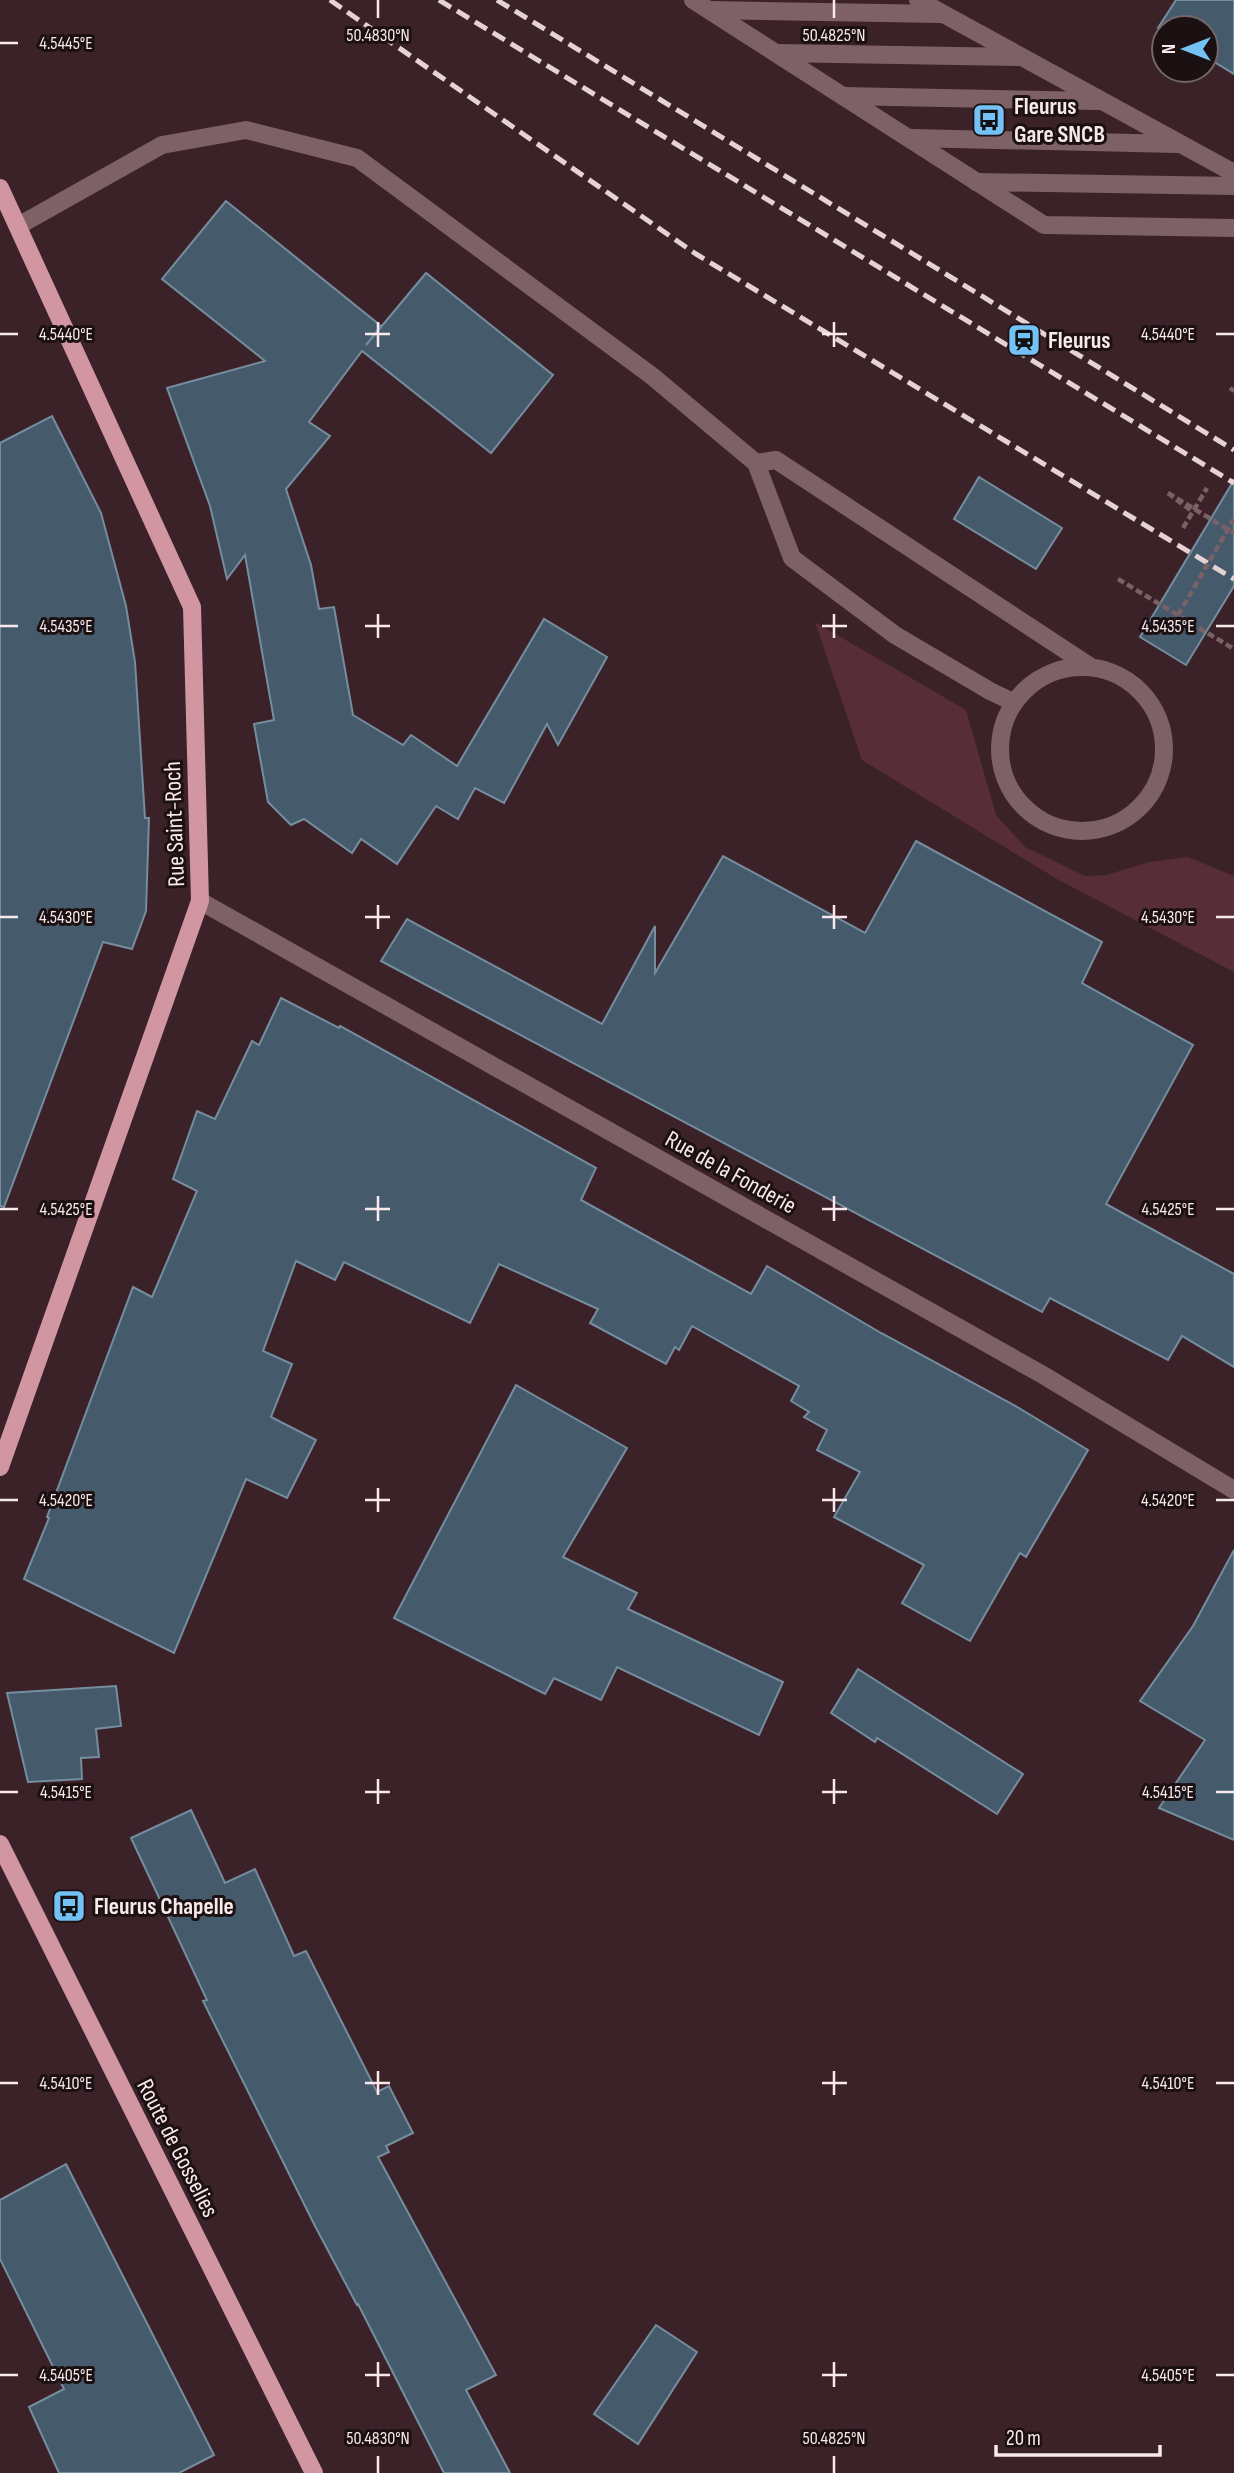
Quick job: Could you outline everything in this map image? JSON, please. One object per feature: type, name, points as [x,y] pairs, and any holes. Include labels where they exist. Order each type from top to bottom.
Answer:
[{"type":"main road","name":"Rue Saint-Roch","points":[[0,188],[192,607],[200,901],[0,1467]]},
{"type":"main road","name":"Route de Gosselies","points":[[0,1844],[314,2473]]},
{"type":"street","points":[[693,0],[1044,225],[1234,228]]},
{"type":"street","points":[[918,0],[1234,173]]},
{"type":"street","points":[[708,10],[944,14]]},
{"type":"street","points":[[776,53],[1022,57]]},
{"type":"street","points":[[843,96],[1102,101]]},
{"type":"street","points":[[18,226],[162,145],[246,130],[357,158],[652,376],[756,463],[792,558],[895,635],[1013,702]]},
{"type":"street","points":[[909,138],[1181,144]]},
{"type":"street","points":[[976,182],[1234,186]]},
{"type":"street","points":[[756,463],[776,460],[1091,667]]},
{"type":"street","points":[[1085,665],[1112,671],[1136,686],[1153,707],[1163,733],[1164,761],[1156,787],[1140,809],[1118,824],[1091,832],[1064,830],[1039,820],[1018,803],[1004,780],[999,753],[1002,726],[1013,702],[1033,682],[1057,669],[1085,665]]},
{"type":"street","name":"Rue de la Fonderie","points":[[200,901],[1031,1369],[1234,1490]]},
{"type":"path","points":[[1183,528],[1207,488]]},
{"type":"path","points":[[1194,512],[1168,494],[1234,533]]},
{"type":"path","points":[[1178,615],[1234,519]]},
{"type":"path","points":[[1118,579],[1234,649]]},
{"type":"shaded area","points":[[815,622],[966,710],[996,815],[1025,847],[1085,876],[1106,875],[1150,862],[1188,857],[1234,876],[1234,972],[1057,879],[862,760]]},
{"type":"building","points":[[1176,0],[1234,0],[1234,74],[1220,66],[1220,14],[1167,14]]},
{"type":"building","points":[[226,201],[381,326],[366,345],[426,273],[553,375],[491,453],[362,351],[309,422],[330,436],[286,489],[311,565],[319,609],[334,607],[353,715],[403,745],[411,735],[457,766],[544,619],[607,657],[558,745],[547,724],[504,803],[475,788],[458,819],[436,806],[397,864],[361,839],[352,853],[304,819],[291,825],[268,802],[254,724],[274,720],[245,555],[227,579],[210,506],[167,388],[265,361],[162,279]]},
{"type":"building","points":[[52,416],[101,513],[126,606],[135,662],[145,818],[149,818],[146,911],[132,949],[103,942],[4,1207],[0,1206],[0,443]]},
{"type":"building","points":[[979,477],[1062,528],[1036,569],[954,519]]},
{"type":"building","points":[[1234,480],[1234,586],[1186,665],[1140,637]]},
{"type":"building","points":[[916,841],[1102,942],[1082,983],[1193,1045],[1106,1204],[1234,1274],[1234,1367],[1182,1336],[1168,1360],[1050,1298],[1042,1312],[381,961],[407,919],[602,1024],[655,926],[655,973],[723,856],[865,933]]},
{"type":"building","points":[[281,998],[339,1028],[340,1026],[596,1168],[581,1200],[751,1294],[767,1266],[881,1333],[1019,1408],[1088,1450],[1026,1557],[1020,1553],[970,1641],[902,1603],[924,1565],[834,1517],[860,1472],[817,1450],[827,1430],[804,1417],[809,1412],[791,1401],[799,1386],[692,1326],[679,1350],[675,1347],[666,1364],[590,1323],[598,1309],[499,1264],[470,1323],[344,1262],[335,1280],[296,1261],[263,1351],[292,1364],[271,1417],[316,1440],[287,1498],[246,1479],[174,1653],[24,1579],[133,1287],[152,1297],[197,1191],[173,1179],[197,1111],[215,1119],[252,1041],[259,1045]]},
{"type":"building","points":[[516,1385],[627,1448],[563,1557],[637,1593],[628,1609],[783,1682],[759,1735],[617,1667],[601,1700],[554,1678],[545,1694],[394,1618]]},
{"type":"building","points":[[1234,1550],[1234,1840],[1159,1808],[1205,1740],[1140,1701],[1193,1626]]},
{"type":"building","points":[[858,1669],[1023,1774],[997,1814],[877,1738],[875,1742],[831,1713]]},
{"type":"building","points":[[116,1686],[121,1726],[96,1729],[99,1757],[81,1758],[82,1779],[28,1782],[7,1693]]},
{"type":"building","points":[[191,1810],[225,1883],[255,1869],[294,1956],[306,1951],[377,2092],[389,2086],[413,2133],[386,2146],[389,2152],[378,2157],[496,2375],[466,2390],[510,2473],[444,2473],[315,2226],[203,2001],[207,2000],[131,1838]]},
{"type":"building","points":[[66,2164],[214,2455],[179,2473],[59,2473],[29,2407],[64,2389],[0,2259],[0,2200]]},
{"type":"building","points":[[656,2325],[697,2352],[638,2444],[594,2414]]},
{"type":"railway","points":[[330,0],[696,254],[1234,579]]},
{"type":"railway","points":[[439,0],[1234,483]]},
{"type":"railway","points":[[497,0],[1234,450]]},
{"type":"place","name":"Fleurus Gare SNCB","points":[[989,120]]},
{"type":"place","name":"Fleurus","points":[[1024,340]]},
{"type":"place","name":"Fleurus Chapelle","points":[[69,1906]]}]
